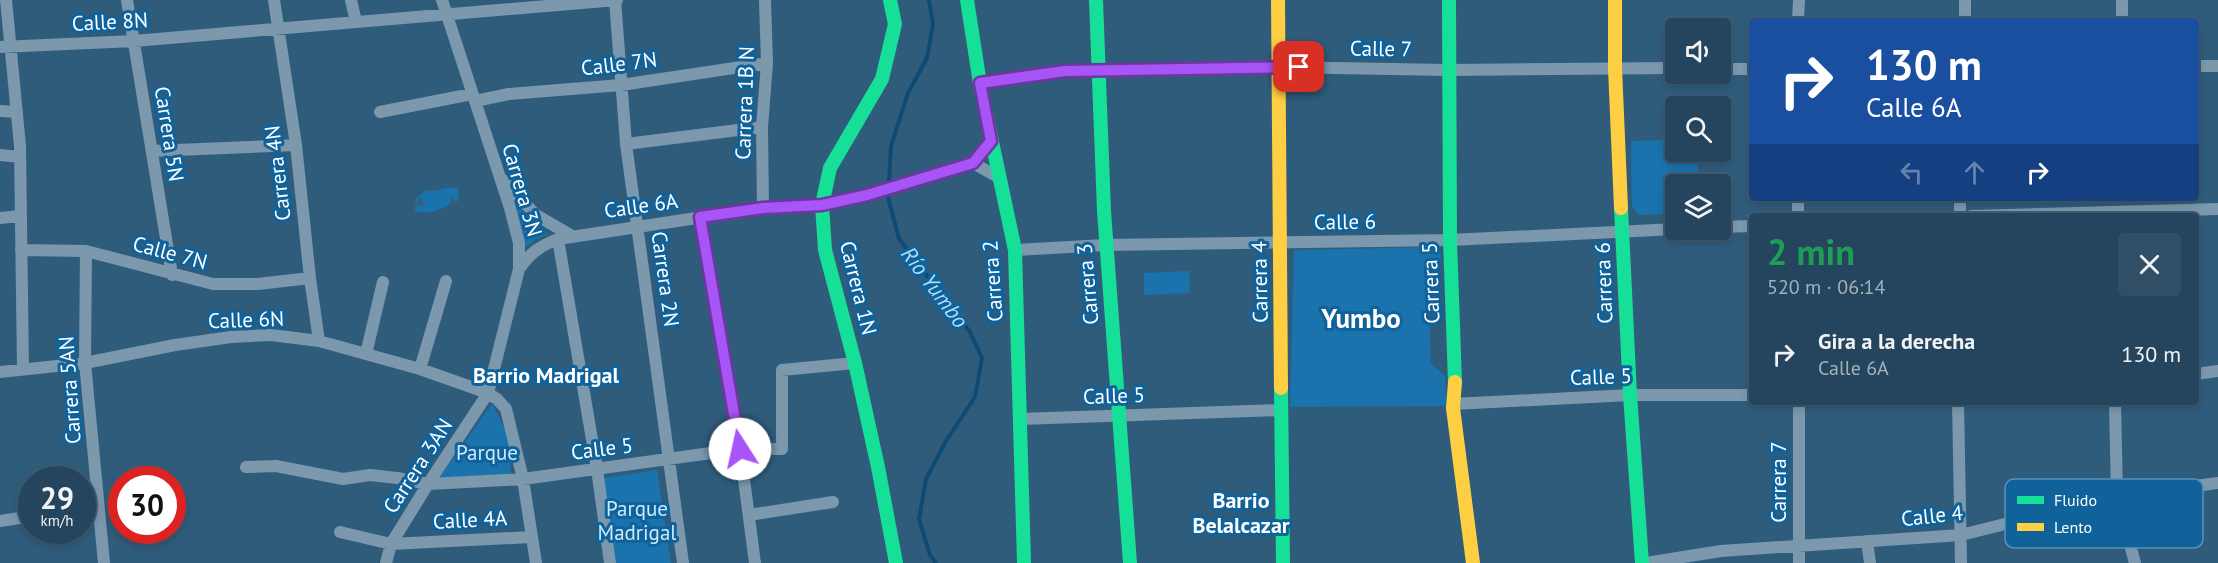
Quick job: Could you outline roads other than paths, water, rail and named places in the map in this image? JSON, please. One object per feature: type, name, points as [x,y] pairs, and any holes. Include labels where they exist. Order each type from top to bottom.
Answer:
[{"type":"street","points":[[6,0],[5,46],[17,112],[20,157],[23,369]]},
{"type":"street","name":"Carrera 5N","points":[[127,0],[172,275]]},
{"type":"street","name":"Carrera 4N","points":[[274,0],[296,145],[309,278],[319,341]]},
{"type":"street","points":[[351,0],[356,22]]},
{"type":"street","name":"Carrera 3N","points":[[442,0],[519,243],[519,269],[488,393]]},
{"type":"street","name":"Calle 8N","points":[[5,46],[134,40],[448,16],[616,0]]},
{"type":"street","name":"Carrera 2N","points":[[616,0],[626,144],[683,563]]},
{"type":"street","name":"Carrera 1B N","points":[[763,208],[762,127],[767,63],[765,0]]},
{"type":"street","name":"Carrera 1N","points":[[890,0],[896,24],[882,79],[830,168],[822,205],[825,250],[855,363],[896,563]]},
{"type":"street","name":"Carrera 2","points":[[968,0],[980,83],[1015,250],[1024,563]]},
{"type":"street","name":"Carrera 3","points":[[1096,0],[1096,71],[1105,245],[1121,415],[1130,563]]},
{"type":"street","name":"Carrera 4","points":[[1278,0],[1283,563]]},
{"type":"street","name":"Carrera 5","points":[[1449,0],[1450,240],[1455,379],[1453,404],[1473,563]]},
{"type":"street","name":"Carrera 6","points":[[1615,0],[1615,68],[1630,395],[1644,563]]},
{"type":"street","points":[[1798,0],[1798,18]]},
{"type":"street","points":[[1965,0],[1965,18]]},
{"type":"street","points":[[2122,0],[2122,18]]},
{"type":"street","name":"Calle 7N","points":[[381,112],[474,97],[621,85],[767,63]]},
{"type":"street","points":[[2199,66],[2218,66]]},
{"type":"street","name":"Calle 7","points":[[980,83],[1039,73],[1278,67],[1448,70],[1665,68]]},
{"type":"street","points":[[1731,69],[1749,69]]},
{"type":"street","points":[[0,111],[17,112]]},
{"type":"street","points":[[626,144],[762,127]]},
{"type":"street","points":[[822,205],[867,195],[973,163],[991,141]]},
{"type":"street","points":[[152,151],[296,145]]},
{"type":"street","points":[[0,155],[20,157]]},
{"type":"street","points":[[973,163],[998,177]]},
{"type":"street","points":[[499,174],[537,215],[572,236]]},
{"type":"street","name":"Calle 6A","points":[[519,269],[529,255],[542,245],[572,236],[763,208],[822,205]]},
{"type":"street","points":[[2140,213],[2218,209]]},
{"type":"street","points":[[0,218],[20,216]]},
{"type":"street","points":[[700,217],[740,449],[755,563]]},
{"type":"street","points":[[1731,227],[1749,226]]},
{"type":"street","name":"Calle 6","points":[[1015,250],[1105,245],[1450,240],[1665,229]]},
{"type":"street","points":[[558,239],[597,469],[610,563]]},
{"type":"street","name":"Calle 7N","points":[[21,250],[86,251],[213,284],[258,284],[309,278]]},
{"type":"street","name":"Carrera 5AN","points":[[86,251],[85,363],[104,563]]},
{"type":"street","points":[[420,369],[446,281]]},
{"type":"street","points":[[366,354],[383,282]]},
{"type":"street","name":"Calle 6N","points":[[0,372],[85,363],[175,345],[231,337],[271,335],[319,341],[420,369],[488,393]]},
{"type":"street","name":"Calle 5","points":[[246,467],[276,466],[343,479],[370,475],[428,484],[523,479],[740,449],[782,449],[782,370],[855,363]]},
{"type":"street","points":[[2199,374],[2218,371]]},
{"type":"street","points":[[488,393],[497,399],[506,410],[523,479],[536,563]]},
{"type":"street","name":"Carrera 3AN","points":[[386,563],[391,544],[488,393]]},
{"type":"street","name":"Calle 5","points":[[1453,404],[1630,395],[1749,395]]},
{"type":"street","name":"Carrera 7","points":[[1799,405],[1799,563]]},
{"type":"street","points":[[1958,405],[1961,563]]},
{"type":"street","points":[[2115,405],[2117,479]]},
{"type":"street","name":"Calle 5","points":[[1020,419],[1282,410]]},
{"type":"street","name":"Calle 4","points":[[2203,485],[2218,483]]},
{"type":"street","points":[[749,514],[833,502]]},
{"type":"street","points":[[0,521],[18,518]]},
{"type":"street","name":"Calle 4","points":[[1644,563],[1722,557],[1798,544],[1961,535],[2005,524]]},
{"type":"street","name":"Calle 4A","points":[[340,532],[391,544],[531,537]]},
{"type":"street","points":[[1867,541],[1870,563]]},
{"type":"street","points":[[2131,548],[2135,563]]},
{"type":"waterway","name":"Río Yumbo","points":[[929,0],[933,24],[927,58],[908,93],[891,146],[888,197],[899,239],[970,332],[982,358],[975,397],[946,441],[926,479],[919,519],[930,555],[936,563]]},
{"type":"district","name":"Yumbo","points":[[1361,319]]},
{"type":"district","name":"Barrio Madrigal","points":[[546,375]]},
{"type":"district","name":"Barrio Belalcazar","points":[[1241,512]]},
{"type":"park label","name":"Parque","points":[[487,453]]},
{"type":"park label","name":"Parque Madrigal","points":[[637,521]]}]
